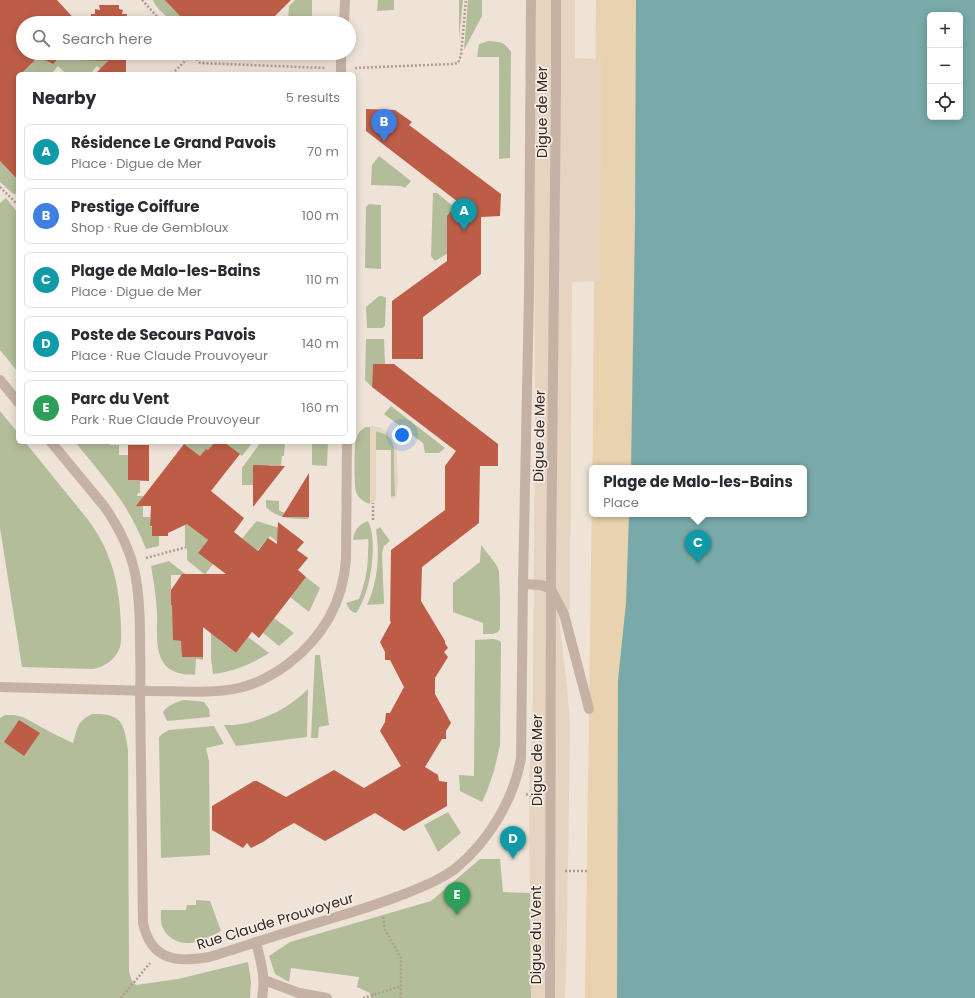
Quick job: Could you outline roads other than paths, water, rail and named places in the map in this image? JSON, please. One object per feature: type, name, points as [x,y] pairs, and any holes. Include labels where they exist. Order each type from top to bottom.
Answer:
[{"type":"street","points":[[344,16],[345,0]]},
{"type":"street","name":"Digue de Mer","points":[[520,758],[529,293],[532,0]]},
{"type":"street","name":"Digue de Mer","points":[[551,871],[551,589],[556,0]]},
{"type":"street","points":[[341,71],[342,60]]},
{"type":"street","points":[[0,380],[16,400]]},
{"type":"street","points":[[53,444],[104,506],[124,541],[132,562],[139,601],[141,670],[140,691]]},
{"type":"street","points":[[0,687],[140,691],[217,691],[250,685],[272,675],[282,668],[300,654],[313,641],[326,623],[337,603],[344,581],[346,571],[347,528],[347,444]]},
{"type":"street","points":[[523,584],[541,585],[551,589],[564,614],[589,709]]},
{"type":"street","name":"Rue Claude Prouvoyeur","points":[[140,691],[144,924],[146,934],[151,944],[164,955],[177,959],[192,960],[209,957],[381,903],[428,884],[448,873],[468,856],[479,844],[499,817],[518,774],[520,758]]},
{"type":"street","name":"Digue du Vent","points":[[550,998],[551,871]]},
{"type":"street","points":[[256,942],[263,969],[264,980],[262,998]]},
{"type":"street","points":[[264,980],[299,993],[327,998]]},
{"type":"water","points":[[636,0],[975,0],[975,998],[617,998],[618,680],[626,603],[629,517],[807,517],[807,465],[631,465],[635,223]]},
{"type":"place","name":"Prestige Coiffure","points":[[384,142]]},
{"type":"place","name":"Résidence Le Grand Pavois","points":[[464,231]]},
{"type":"place","name":"Plage de Malo-les-Bains","points":[[698,563]]},
{"type":"place","name":"Poste de Secours Pavois","points":[[513,859]]},
{"type":"place","name":"Parc du Vent","points":[[457,915]]}]
